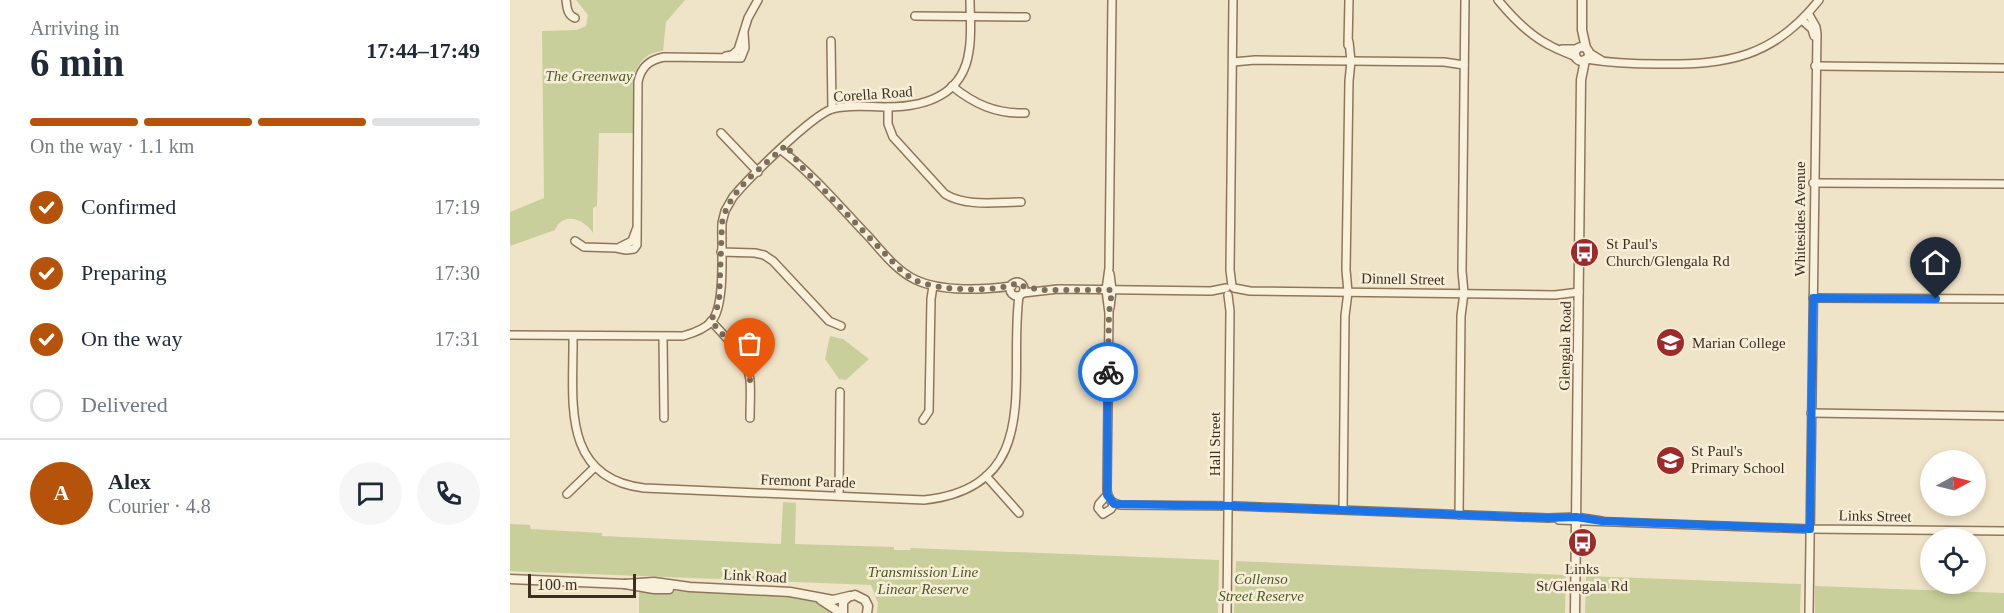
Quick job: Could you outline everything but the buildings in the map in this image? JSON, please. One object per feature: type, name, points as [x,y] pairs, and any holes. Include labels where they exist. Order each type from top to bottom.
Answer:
[{"type":"street","points":[[566,0],[567,10],[574,18]]},
{"type":"street","points":[[575,241],[584,247],[616,248],[629,244],[636,228],[638,89],[642,69],[653,60],[664,57],[732,55],[738,50],[748,18],[758,0]]},
{"type":"street","name":"Corella Road","points":[[711,321],[719,303],[722,223],[732,197],[817,117],[832,109],[847,106],[913,106],[927,103],[940,96],[961,74],[969,55],[970,0]]},
{"type":"street","points":[[1109,290],[1113,0]]},
{"type":"street","name":"Hall Street","points":[[1227,613],[1233,0]]},
{"type":"street","points":[[1343,510],[1349,0]]},
{"type":"street","points":[[1459,515],[1465,0]]},
{"type":"street","points":[[1498,0],[1534,35],[1559,49],[1604,62],[1688,65],[1728,61],[1750,54],[1770,44],[1802,20],[1820,0]]},
{"type":"street","name":"Glengala Road","points":[[1575,613],[1582,0]]},
{"type":"street","name":"Whitesides Avenue","points":[[1809,14],[1816,27],[1809,613]]},
{"type":"street","points":[[915,16],[1026,17]]},
{"type":"street","points":[[1802,20],[1812,29],[1815,41]]},
{"type":"street","points":[[831,41],[832,109]]},
{"type":"street","points":[[1233,59],[1464,62]]},
{"type":"street","points":[[1815,66],[2004,69]]},
{"type":"street","points":[[952,86],[986,108],[1025,113]]},
{"type":"street","points":[[888,107],[888,124],[893,137],[945,194],[955,200],[967,202],[1021,202]]},
{"type":"street","points":[[721,133],[758,171]]},
{"type":"street","name":"Dinnell Street","points":[[784,148],[896,266],[917,280],[933,286],[1017,292],[1109,290],[1579,295]]},
{"type":"street","points":[[1813,183],[2004,184]]},
{"type":"street","points":[[722,252],[764,255],[773,261],[829,321],[840,326]]},
{"type":"street","points":[[923,420],[928,411],[933,286]]},
{"type":"street","name":"Links Street","points":[[1109,290],[1110,500],[1810,529],[2004,531]]},
{"type":"street","name":"Fremont Parade","points":[[573,336],[574,423],[583,450],[595,467],[622,484],[644,488],[924,500],[961,492],[986,476],[1001,458],[1009,443],[1014,425],[1017,292]]},
{"type":"street","points":[[1813,298],[2004,299]]},
{"type":"street","points":[[510,337],[521,335],[683,336],[693,333],[711,321],[746,365],[750,380],[750,418]]},
{"type":"street","points":[[663,337],[664,418]]},
{"type":"street","points":[[839,496],[840,392]]},
{"type":"street","points":[[1811,413],[2004,416]]},
{"type":"street","points":[[567,494],[595,467]]},
{"type":"street","points":[[986,476],[1019,513]]},
{"type":"street","name":"Link Road","points":[[510,579],[625,585],[654,582],[690,587],[790,591],[834,600],[850,596]]},
{"type":"street","points":[[842,613],[843,602],[850,596],[857,595],[864,598],[868,604],[867,613]]},
{"type":"street","name":"Link Road","points":[[818,598],[842,613]]},
{"type":"green space","name":"The Greenway","points":[[576,0],[685,0],[666,22],[663,51],[649,55],[641,61],[636,70],[633,133],[599,133],[597,206],[593,208],[593,233],[579,221],[568,219],[563,220],[555,230],[510,246],[510,212],[544,198],[542,31],[576,30],[586,26],[588,15]]},
{"type":"green space","points":[[830,336],[843,339],[869,359],[846,380],[839,379],[825,359]]},
{"type":"green space","name":"Transmission Line Linear Reserve","points":[[783,502],[796,503],[795,544],[894,547],[894,550],[910,550],[911,548],[1219,560],[1218,613],[877,613],[878,603],[871,585],[510,571],[510,524],[530,525],[531,529],[602,533],[602,536],[781,544]]},
{"type":"green space","name":"Collenso Street Reserve","points":[[1236,561],[1566,575],[1565,613],[1234,613]]},
{"type":"green space","points":[[1586,576],[1801,584],[1800,613],[1585,613]]},
{"type":"green space","points":[[1815,586],[1920,590],[1920,594],[2004,593],[2004,613],[1815,613]]},
{"type":"green space","points":[[639,590],[787,595],[818,603],[836,613],[639,613]]},
{"type":"way so far","points":[[750,380],[746,365],[711,321],[717,312],[719,303],[722,223],[732,197],[786,145],[800,165],[890,259],[902,271],[917,280],[947,288],[993,289],[1017,283],[1040,290],[1112,290],[1109,313],[1108,372]]},
{"type":"place","name":"St Paul's Church/Glengala Rd","points":[[1585,253]]},
{"type":"place","name":"Marian College","points":[[1671,343]]},
{"type":"place","name":"St Paul's Primary School","points":[[1670,460]]},
{"type":"place","name":"Links St/Glengala Rd","points":[[1582,542]]},
{"type":"route","points":[[1108,372],[1107,495],[1114,504],[1576,517],[1602,521],[1810,529],[1813,298],[1936,299]]}]
